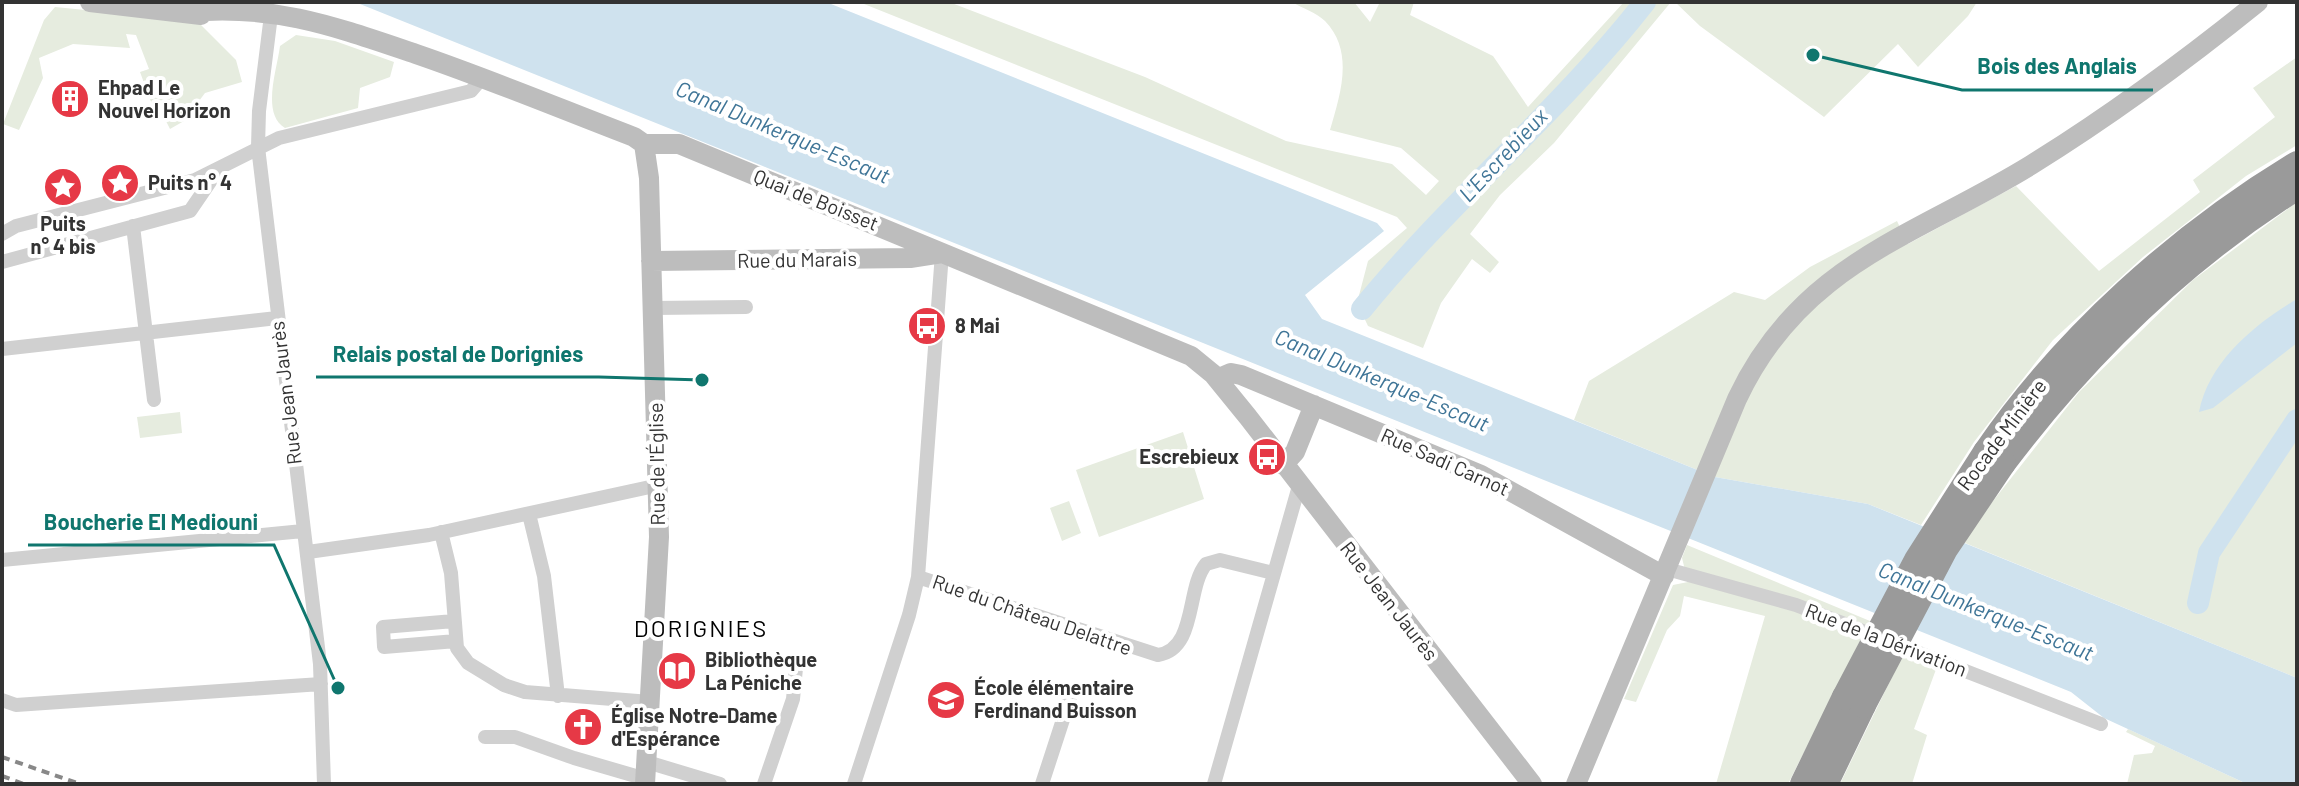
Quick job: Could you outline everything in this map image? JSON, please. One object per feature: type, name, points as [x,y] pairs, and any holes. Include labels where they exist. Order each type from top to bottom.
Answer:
[{"type":"highway","name":"Rocade Minière","points":[[1825,784],[1854,701],[1904,581],[1995,457],[2052,371],[2131,291],[2215,220],[2297,164]]},
{"type":"highway","name":"Rocade Minière","points":[[1995,457],[2132,316],[2204,253],[2297,187]]},
{"type":"highway","name":"Rocade Minière","points":[[1803,784],[1854,701]]},
{"type":"street","name":"Quai de Boisset","points":[[90,2],[272,13],[331,24],[483,77],[634,137],[644,144],[679,144],[1191,356],[1217,379],[1248,417]]},
{"type":"street","points":[[1576,784],[1714,453],[1759,359],[1795,314],[1840,273],[1873,250],[2027,167],[2080,134],[2178,66],[2258,2]]},
{"type":"street","name":"Rue Jean Jaurès","points":[[272,13],[259,111],[258,147],[308,552],[321,684],[324,784]]},
{"type":"street","points":[[2,234],[16,226],[176,186],[218,170],[258,147],[288,136],[471,91],[483,77]]},
{"type":"street","name":"Rue de l'Église","points":[[644,144],[649,160],[659,485],[659,548],[646,775]]},
{"type":"street","points":[[2,262],[190,211],[218,170]]},
{"type":"street","points":[[133,226],[154,400]]},
{"type":"street","points":[[854,784],[909,615],[918,577],[942,253]]},
{"type":"street","name":"Rue du Marais","points":[[651,261],[910,258],[942,253]]},
{"type":"street","points":[[653,308],[746,307]]},
{"type":"street","points":[[2,349],[277,318]]},
{"type":"street","name":"Rue Sadi Carnot","points":[[1217,379],[1236,374],[1481,475],[1667,570]]},
{"type":"street","points":[[1283,465],[1295,452],[1314,405]]},
{"type":"street","name":"Rue Jean Jaurès","points":[[1248,417],[1532,784]]},
{"type":"street","points":[[308,552],[441,532],[659,485]]},
{"type":"street","points":[[1214,784],[1299,486]]},
{"type":"street","points":[[529,514],[544,576],[558,696]]},
{"type":"street","points":[[2,560],[303,531]]},
{"type":"street","points":[[441,532],[451,573],[456,641],[464,660],[504,685],[558,696],[650,702]]},
{"type":"street","name":"Rue du Château Delattre","points":[[918,577],[1158,655],[1170,652],[1182,638],[1198,578],[1206,564],[1220,560],[1273,573]]},
{"type":"street","name":"Rue de la Dérivation","points":[[1667,570],[1796,605],[2101,724]]},
{"type":"street","points":[[454,621],[383,627],[384,647],[456,641]]},
{"type":"street","points":[[764,784],[793,699],[796,668]]},
{"type":"street","points":[[2,700],[16,705],[321,684]]},
{"type":"street","points":[[1042,784],[1071,695]]},
{"type":"street","points":[[485,737],[515,737],[574,758],[646,775],[720,784]]},
{"type":"shaded area","points":[[859,2],[949,2],[1145,77],[1286,141],[1392,164],[1426,195],[1439,181],[1401,148],[1330,130],[1341,88],[1340,46],[1325,21],[1292,2],[1354,2],[1370,22],[1380,2],[1414,2],[1410,15],[1493,56],[1528,107],[1624,2],[1671,2],[1554,143],[1500,195],[1470,234],[1499,262],[1490,273],[1472,259],[1441,303],[1423,348],[1368,326],[1357,303],[1368,261],[1407,228],[1397,217]]},
{"type":"shaded area","points":[[1675,2],[1977,2],[1968,16],[1918,67],[1898,44],[1824,117],[1700,26]]},
{"type":"shaded area","points":[[55,7],[197,21],[236,60],[242,82],[205,93],[184,121],[170,129],[164,117],[157,118],[140,72],[149,69],[136,35],[126,34],[130,48],[73,44],[39,58],[43,78],[19,130],[3,124],[44,20]]},
{"type":"shaded area","points":[[296,35],[335,41],[394,62],[390,77],[360,88],[358,108],[285,128],[274,113],[272,91],[280,46]]},
{"type":"shaded area","points":[[2297,57],[2297,145],[2246,176],[2143,257],[2053,340],[1974,442],[1921,525],[1868,504],[1715,477],[1574,420],[1589,381],[1734,292],[1765,300],[1810,267],[1897,221],[1908,244],[2016,186],[2099,271],[2200,192],[2193,180],[2275,117],[2253,88]]},
{"type":"shaded area","points":[[2297,202],[2297,678],[1965,543],[1971,529],[2079,392],[2193,280]]},
{"type":"shaded area","points":[[180,412],[182,433],[140,438],[137,417]]},
{"type":"shaded area","points":[[1183,432],[1204,499],[1099,537],[1076,470]]},
{"type":"shaded area","points":[[1069,501],[1081,533],[1062,541],[1050,508]]},
{"type":"shaded area","points":[[1687,545],[1870,621],[1866,628],[1685,570],[1682,558]]},
{"type":"shaded area","points":[[1693,581],[1771,601],[1863,635],[1788,784],[1716,784],[1765,616],[1684,596],[1680,616],[1667,630],[1636,702],[1624,699],[1673,585]]},
{"type":"shaded area","points":[[1905,650],[1938,664],[1914,729],[1927,735],[1912,784],[1840,784]]},
{"type":"shaded area","points":[[2128,729],[2247,784],[2127,784],[2134,755],[2152,753],[2155,746],[2126,732]]},
{"type":"water","name":"Canal Dunkerque-Escaut","points":[[355,2],[826,2],[1377,223],[1384,231],[1305,295],[1322,319],[1715,477],[1868,504],[2297,678],[2297,784],[2247,784],[2104,718],[2071,692]]},
{"type":"water","points":[[2297,299],[2297,343],[2213,408],[2199,412],[2204,394],[2223,360],[2250,332]]},
{"type":"waterway","name":"L'Escrebieux","points":[[1362,309],[1431,231],[1577,81],[1645,2]]},
{"type":"waterway","points":[[2198,603],[2209,553],[2297,420]]},
{"type":"railway","points":[[2,757],[80,784]]},
{"type":"railway","points":[[2,776],[24,784]]},
{"type":"place","name":"Bois des Anglais","points":[[1813,55]]},
{"type":"place","name":"Ehpad Le Nouvel Horizon","points":[[70,99]]},
{"type":"place","name":"Puits n° 4","points":[[120,183]]},
{"type":"place","name":"Puits n° 4 bis","points":[[63,187]]},
{"type":"place","name":"8 Mai","points":[[927,326]]},
{"type":"place","name":"Relais postal de Dorignies","points":[[702,380]]},
{"type":"place","name":"Escrebieux","points":[[1267,457]]},
{"type":"place","name":"Bibliothèque La Péniche","points":[[677,671]]},
{"type":"place","name":"Boucherie El Mediouni","points":[[338,688]]},
{"type":"place","name":"École élémentaire Ferdinand Buisson","points":[[946,700]]},
{"type":"place","name":"Église Notre-Dame d'Espérance","points":[[583,727]]},
{"type":"district","name":"DORIGNIES","points":[[701,629]]}]
